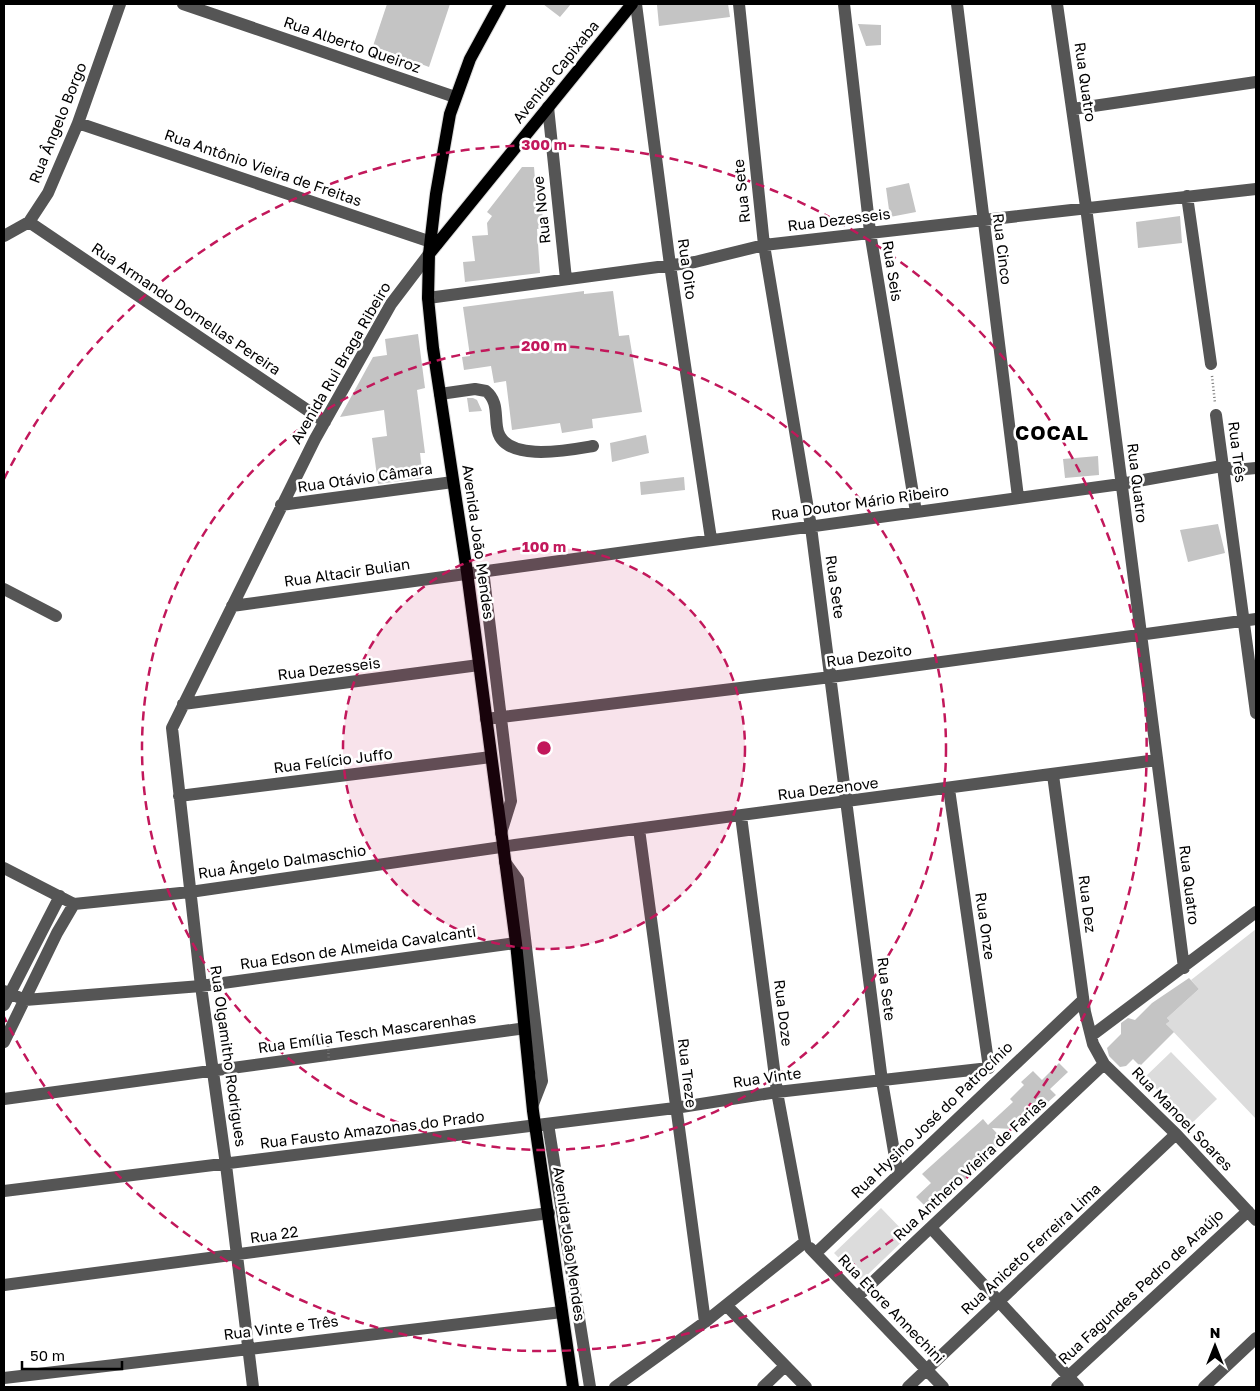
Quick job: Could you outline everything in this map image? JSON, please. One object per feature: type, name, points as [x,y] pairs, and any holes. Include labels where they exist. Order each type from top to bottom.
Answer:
[{"type":"main road","points":[[432,247],[440,163],[455,97],[470,59],[500,4]]},
{"type":"main road","name":"Avenida Capixaba","points":[[432,247],[634,4]]},
{"type":"main road","name":"Avenida João Mendes","points":[[432,247],[428,298],[516,944],[533,1104],[542,1125],[549,1213],[574,1387]]},
{"type":"street","name":"Rua Ângelo Borgo","points":[[4,236],[29,222],[48,193],[78,123],[120,4]]},
{"type":"street","name":"Rua Alberto Queiroz","points":[[183,4],[455,97]]},
{"type":"street","name":"Rua Oito","points":[[634,4],[670,265],[711,539]]},
{"type":"street","name":"Rua Sete","points":[[739,4],[764,245],[811,527],[882,1081],[898,1175]]},
{"type":"street","name":"Rua Seis","points":[[844,4],[870,232],[916,512]]},
{"type":"street","name":"Rua Cinco","points":[[957,4],[982,221],[1018,498]]},
{"type":"street","name":"Rua Quatro","points":[[1057,4],[1073,109],[1184,968]]},
{"type":"street","points":[[1073,109],[1256,82]]},
{"type":"street","name":"Rua Nove","points":[[548,107],[566,279]]},
{"type":"street","name":"Rua Antônio Vieira de Freitas","points":[[78,123],[432,247]]},
{"type":"street","name":"Rua Dezesseis","points":[[428,298],[694,262],[764,245],[1256,188]]},
{"type":"street","points":[[1187,196],[1211,364]]},
{"type":"street","name":"Rua Armando Dornellas Pereira","points":[[29,222],[325,422]]},
{"type":"street","name":"Avenida Rui Braga Ribeiro","points":[[172,728],[281,505],[325,422],[391,304],[432,247]]},
{"type":"street","points":[[440,394],[475,389],[486,391],[495,404],[496,427],[500,438],[506,443],[531,452],[544,454],[593,446]]},
{"type":"street","name":"Rua Três","points":[[1216,415],[1222,466],[1250,620],[1256,713]]},
{"type":"street","name":"Rua Doutor Mário Ribeiro","points":[[466,572],[1121,484],[1222,466],[1235,470],[1256,468]]},
{"type":"street","name":"Rua Otávio Câmara","points":[[281,505],[453,482]]},
{"type":"street","name":"Avenida João Mendes","points":[[483,570],[511,801],[501,833]]},
{"type":"street","name":"Rua Altacir Bulian","points":[[232,606],[466,572]]},
{"type":"street","points":[[4,589],[56,616]]},
{"type":"street","name":"Rua Dezoito","points":[[486,719],[831,677],[1250,620]]},
{"type":"street","name":"Rua Dezesseis","points":[[184,704],[479,665]]},
{"type":"street","name":"Rua Olgamitho Rodrigues","points":[[172,728],[201,986],[254,1387]]},
{"type":"street","name":"Rua Felício Juffo","points":[[180,796],[491,757]]},
{"type":"street","name":"Rua Dezenove","points":[[503,847],[846,803],[1157,760]]},
{"type":"street","name":"Rua Dez","points":[[1053,775],[1083,1000],[1091,1036]]},
{"type":"street","name":"Rua Onze","points":[[949,789],[989,1068]]},
{"type":"street","name":"Rua Doze","points":[[741,816],[777,1092],[805,1242]]},
{"type":"street","name":"Rua Treze","points":[[639,829],[705,1322]]},
{"type":"street","name":"Rua Ângelo Dalmaschio","points":[[67,900],[190,892],[503,847]]},
{"type":"street","name":"Avenida João Mendes","points":[[504,862],[518,880],[542,1081],[533,1104]]},
{"type":"street","points":[[4,868],[67,900]]},
{"type":"street","points":[[24,1000],[6,997],[67,900]]},
{"type":"street","points":[[4,1042],[57,933],[67,900]]},
{"type":"street","points":[[1091,1036],[1184,968],[1256,912]]},
{"type":"street","name":"Rua Edson de Almeida Cavalcanti","points":[[24,1000],[201,986],[516,944]]},
{"type":"street","name":"Rua Hysino José do Patrocínio","points":[[816,1254],[1083,1000]]},
{"type":"street","name":"Rua Emília Tesch Mascarenhas","points":[[4,1099],[526,1028]]},
{"type":"street","name":"Rua Manoel Soares","points":[[1091,1036],[1096,1051],[1104,1064],[1176,1134],[1252,1215]]},
{"type":"street","name":"Rua Anthero Vieira de Farias","points":[[858,1297],[1104,1064]]},
{"type":"street","points":[[989,1068],[999,1079]]},
{"type":"street","name":"Rua Vinte","points":[[542,1125],[675,1108],[777,1092],[989,1068]]},
{"type":"street","name":"Avenida João Mendes","points":[[542,1125],[590,1387]]},
{"type":"street","name":"Rua Fausto Amazonas do Prado","points":[[4,1192],[542,1125]]},
{"type":"street","name":"Rua Aniceto Ferreira Lima","points":[[908,1387],[1176,1134]]},
{"type":"street","name":"Rua 22","points":[[4,1285],[236,1256],[549,1213]]},
{"type":"street","name":"Rua Fagundes Pedro de Araújo","points":[[1057,1387],[1252,1215]]},
{"type":"street","points":[[931,1228],[1078,1387]]},
{"type":"street","points":[[615,1387],[705,1322],[805,1242],[816,1254]]},
{"type":"street","name":"Rua Etore Annechini","points":[[816,1254],[943,1387]]},
{"type":"street","points":[[726,1305],[806,1387]]},
{"type":"street","name":"Rua Vinte e Três","points":[[4,1378],[562,1312]]},
{"type":"street","points":[[1204,1387],[1256,1338]]},
{"type":"street","points":[[763,1387],[785,1366]]},
{"type":"path","name":"Rua Três","points":[[1211,364],[1216,415]]},
{"type":"path","points":[[328,1046],[329,1063]]},
{"type":"shaded area","points":[[1256,929],[1256,1119],[1166,1024],[1170,1021],[1167,1018],[1199,989],[1191,980]]},
{"type":"shaded area","points":[[1171,1052],[1217,1099],[1191,1124],[1145,1077]]},
{"type":"shaded area","points":[[881,1208],[908,1236],[861,1281],[834,1253]]},
{"type":"building","points":[[387,4],[450,4],[429,67],[373,46]]},
{"type":"building","points":[[543,4],[571,4],[560,17]]},
{"type":"building","points":[[728,4],[730,17],[659,26],[657,5]]},
{"type":"building","points":[[858,24],[881,25],[881,45],[866,46]]},
{"type":"building","points":[[522,167],[534,167],[537,204],[542,204],[543,228],[537,229],[540,273],[465,282],[463,262],[475,261],[472,236],[488,235],[487,223],[492,216],[487,212]]},
{"type":"building","points":[[909,183],[916,212],[890,217],[886,188]]},
{"type":"building","points":[[1180,216],[1182,243],[1138,248],[1136,222]]},
{"type":"building","points":[[584,291],[584,294],[613,291],[619,336],[629,335],[642,412],[592,419],[593,428],[562,433],[560,423],[512,430],[506,381],[494,383],[491,366],[464,370],[462,357],[470,356],[463,307]]},
{"type":"building","points":[[418,334],[425,388],[417,390],[425,453],[420,453],[423,478],[378,484],[372,438],[387,436],[384,410],[340,417],[373,357],[387,355],[385,339]]},
{"type":"building","points":[[467,398],[477,400],[482,411],[469,412]]},
{"type":"building","points":[[646,435],[649,453],[612,462],[610,443]]},
{"type":"building","points":[[1098,456],[1099,475],[1065,478],[1063,459]]},
{"type":"building","points":[[684,477],[685,490],[641,495],[640,482]]},
{"type":"building","points":[[1218,524],[1225,553],[1188,562],[1180,530]]},
{"type":"building","points":[[1189,978],[1199,989],[1167,1018],[1170,1021],[1166,1024],[1174,1032],[1140,1066],[1133,1059],[1126,1066],[1120,1067],[1109,1056],[1107,1048],[1121,1034],[1121,1023],[1128,1018],[1135,1020],[1152,1003]]},
{"type":"building","points":[[1059,1063],[1068,1072],[1050,1089],[1056,1095],[1029,1119],[1027,1116],[1014,1129],[992,1128],[1004,1141],[932,1213],[916,1197],[931,1183],[922,1174],[983,1119],[988,1125],[1013,1102],[1010,1099],[1024,1085],[1021,1082],[1033,1071],[1042,1080]]},
{"type":"district","name":"COCAL","points":[[1052,433]]}]
